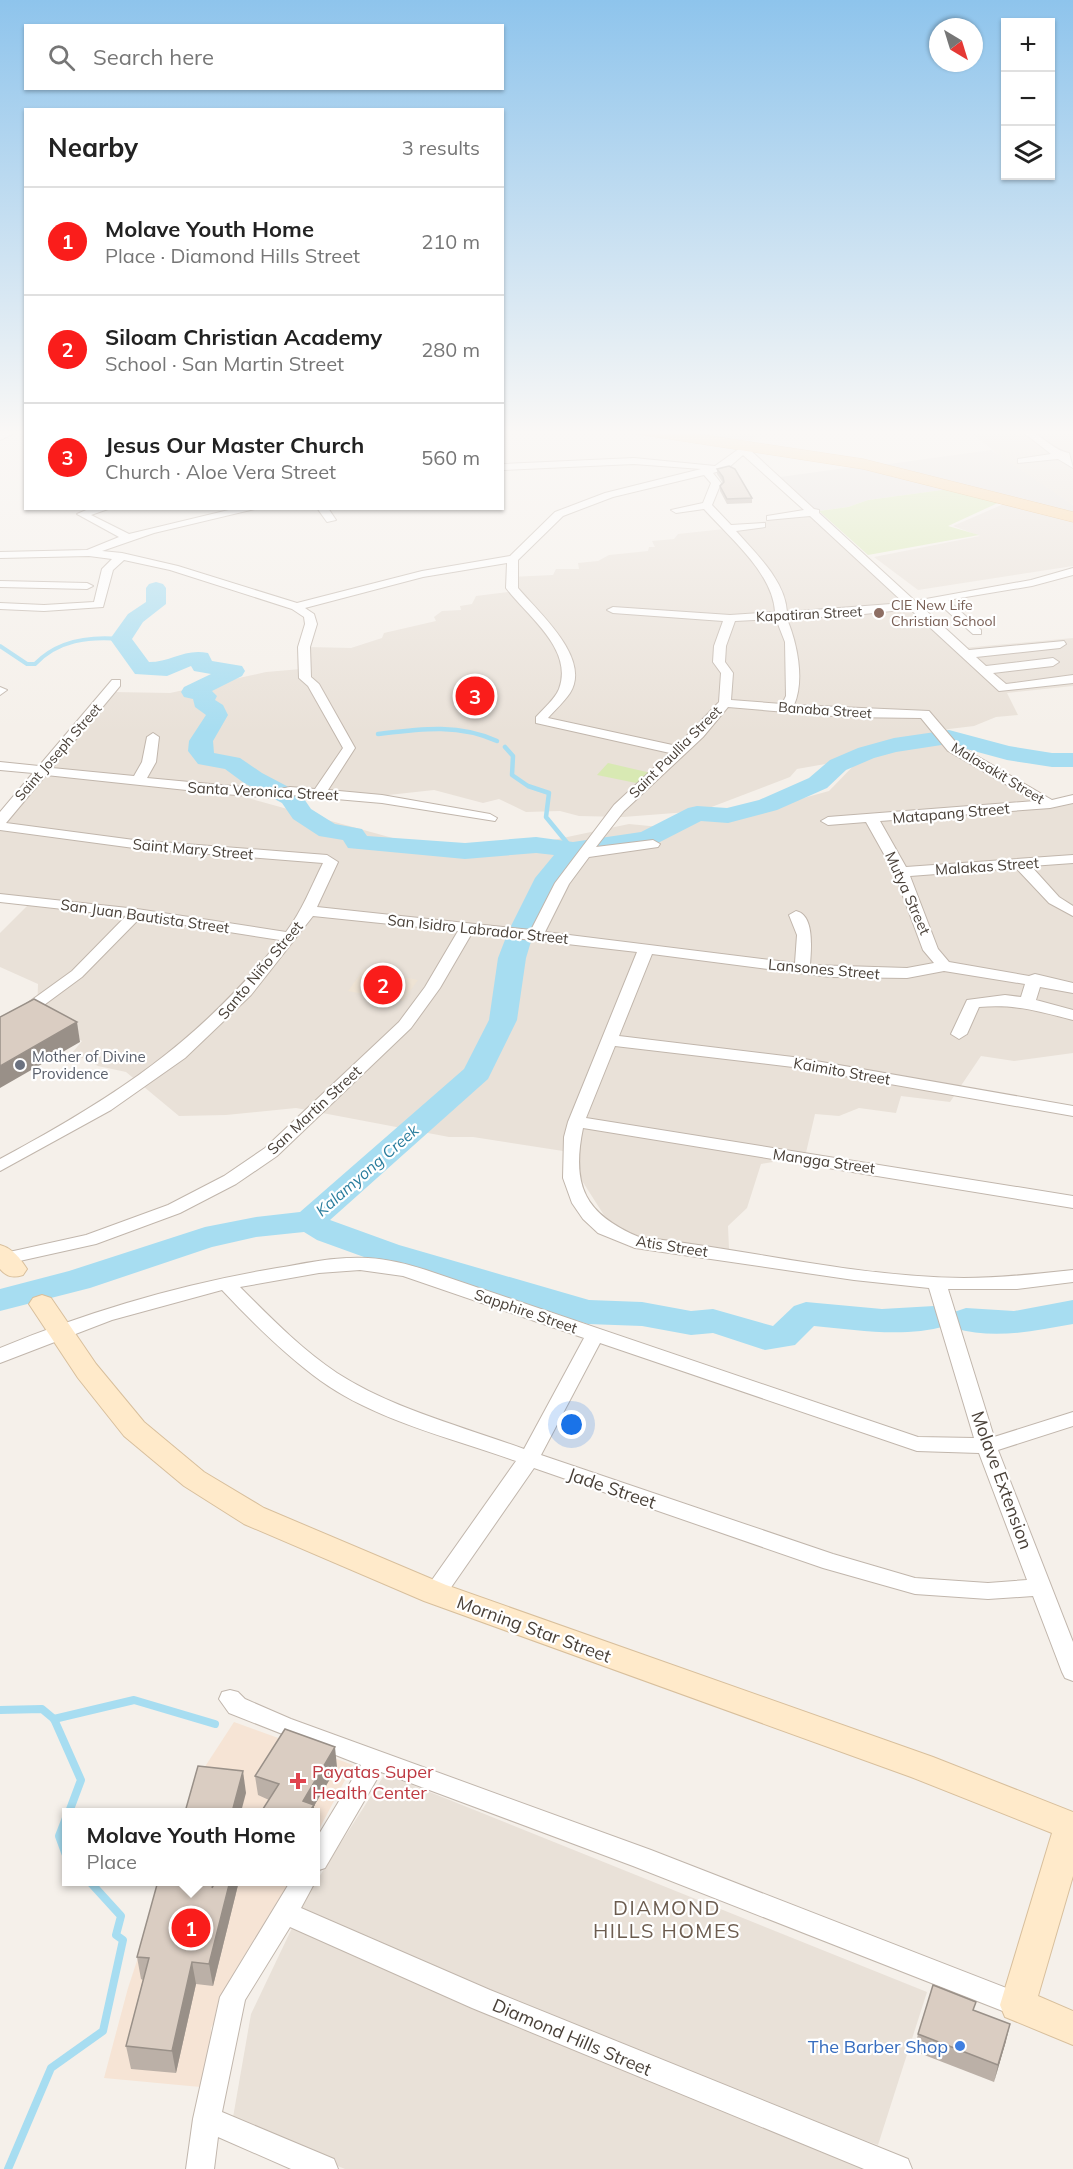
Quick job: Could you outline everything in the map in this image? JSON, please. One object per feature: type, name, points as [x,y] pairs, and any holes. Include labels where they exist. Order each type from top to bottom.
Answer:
[{"type":"street","points":[[113,530],[126,537]]},
{"type":"street","points":[[89,553],[126,537],[153,530]]},
{"type":"street","points":[[296,607],[422,574],[513,559],[541,530]]},
{"type":"street","points":[[729,530],[771,580],[780,596],[781,617],[791,642],[792,696],[787,707]]},
{"type":"street","points":[[834,530],[1003,688],[1073,679]]},
{"type":"street","points":[[0,555],[89,553],[122,556],[174,568],[206,580],[260,594],[296,607],[310,616],[311,624],[304,647],[305,678],[313,684],[349,748],[320,792]]},
{"type":"street","points":[[0,606],[44,608],[99,605],[108,569],[122,556]]},
{"type":"street","points":[[513,559],[512,588],[561,646],[569,667],[565,691],[540,720],[680,751]]},
{"type":"street","name":"Kapatiran Street","points":[[613,610],[730,618],[781,617],[913,605],[939,598],[1032,583],[1073,571]]},
{"type":"street","points":[[0,584],[87,586]]},
{"type":"street","points":[[939,598],[977,632]]},
{"type":"street","name":"Saint Paullia Street","points":[[536,935],[562,883],[620,808],[680,751],[724,703],[727,673],[719,662],[720,646],[730,618]]},
{"type":"street","points":[[969,654],[1060,644]]},
{"type":"street","points":[[984,670],[1053,663]]},
{"type":"street","name":"Saint Joseph Street","points":[[0,821],[116,683]]},
{"type":"street","name":"Banaba Street","points":[[724,703],[846,713],[925,714]]},
{"type":"street","name":"Malasakit Street","points":[[925,714],[953,748],[1050,804]]},
{"type":"street","points":[[138,782],[149,762],[153,737]]},
{"type":"street","name":"Santa Veronica Street","points":[[0,766],[138,782],[275,794],[290,790],[320,792],[382,799],[490,818]]},
{"type":"street","name":"Matapang Street","points":[[828,821],[872,820],[1050,804],[1073,799]]},
{"type":"street","name":"Mutya Street","points":[[872,820],[901,872],[931,950],[944,966]]},
{"type":"street","name":"Saint Mary Street","points":[[0,826],[122,843],[327,859],[331,862],[310,900],[309,911]]},
{"type":"street","points":[[589,848],[653,844]]},
{"type":"street","name":"Malakas Street","points":[[901,872],[1073,859]]},
{"type":"street","points":[[1020,863],[1054,900],[1073,912]]},
{"type":"street","name":"San Juan Bautista Street","points":[[0,898],[137,913],[290,937]]},
{"type":"street","name":"San Isidro Labrador Street","points":[[309,911],[468,927],[646,949]]},
{"type":"street","name":"Santo Niño Street","points":[[0,1166],[87,1118],[201,1036],[239,999],[309,911]]},
{"type":"street","points":[[0,1030],[77,974],[137,913]]},
{"type":"street","points":[[796,915],[804,935],[802,968]]},
{"type":"street","name":"San Martin Street","points":[[7,1260],[90,1239],[174,1209],[230,1180],[271,1152],[405,1025],[432,987],[468,927]]},
{"type":"street","name":"Lansones Street","points":[[646,949],[874,975],[907,973],[944,966],[1073,988]]},
{"type":"street","name":"Atis Street","points":[[646,949],[576,1122],[570,1144],[568,1170],[582,1203],[602,1227],[635,1242],[938,1285],[1016,1284],[1073,1276]]},
{"type":"street","points":[[1027,1002],[1035,980]]},
{"type":"street","points":[[959,1034],[974,1003],[1005,1000],[1027,1002],[1073,1015]]},
{"type":"street","name":"Kaimito Street","points":[[609,1040],[793,1062],[1073,1111]]},
{"type":"street","name":"Mangga Street","points":[[576,1122],[839,1164],[937,1177],[1073,1202]]},
{"type":"street","name":"Sapphire Street","points":[[0,1356],[59,1330],[226,1282],[333,1265],[371,1264],[398,1269],[467,1291],[917,1444],[987,1446],[1073,1419]]},
{"type":"street","name":"Jade Street","points":[[226,1282],[273,1332],[329,1377],[380,1405],[529,1459],[831,1562],[915,1586],[988,1591],[1041,1587]]},
{"type":"street","name":"Molave Extension","points":[[938,1285],[987,1446],[1073,1672]]},
{"type":"street","name":"Morning Star Street","points":[[42,1304],[112,1405],[134,1429],[194,1479],[254,1516],[435,1593],[1072,1823]]},
{"type":"street","points":[[435,1593],[529,1459],[595,1335]]},
{"type":"street","points":[[230,1699],[237,1706],[283,1726],[653,1862],[1073,2028]]},
{"type":"street","points":[[320,1852],[376,1760]]},
{"type":"street","points":[[1018,2005],[1072,1823]]},
{"type":"street","points":[[200,2169],[207,2119],[233,1997],[300,1886]]},
{"type":"street","name":"Diamond Hills Street","points":[[283,1912],[502,2008],[898,2169]]},
{"type":"street","points":[[207,2119],[324,2169]]},
{"type":"shaded area","points":[[713,530],[839,530],[962,648],[1073,638],[1073,686],[1007,693],[1018,715],[996,717],[974,726],[949,729],[872,748],[831,763],[797,769],[790,777],[701,811],[623,817],[579,816],[560,811],[526,812],[499,799],[483,803],[434,790],[361,798],[50,770],[113,692],[170,693],[266,672],[301,669],[308,647],[351,648],[382,638],[384,633],[436,621],[434,617],[442,611],[461,610],[460,606],[472,604],[476,596],[508,592],[510,577],[553,575],[556,569],[579,569],[578,563],[598,561],[609,555],[648,551],[649,547],[655,547],[652,541],[674,539],[678,534]]},
{"type":"shaded area","points":[[964,530],[1073,530],[1073,566],[918,590],[874,557],[980,536]]},
{"type":"shaded area","points":[[948,740],[1057,806],[1073,802],[1073,1053],[1014,1061],[981,1056],[950,1102],[901,1096],[896,1113],[859,1108],[839,1116],[815,1114],[805,1157],[761,1164],[747,1208],[728,1226],[729,1249],[643,1238],[609,1223],[563,1151],[473,1137],[449,1137],[296,1108],[226,1115],[179,1116],[126,1072],[98,1066],[72,1053],[82,1041],[37,1016],[38,984],[0,967],[0,933],[33,900],[0,894],[0,817],[41,775],[237,795],[418,845],[444,849],[483,848],[534,844],[629,824],[681,829],[698,817],[736,816],[829,791],[861,758]]},
{"type":"shaded area","points":[[364,969],[418,980],[403,1001],[348,991]]},
{"type":"shaded area","points":[[234,1722],[353,1765],[320,1827],[320,1808],[187,1808],[195,1782]]},
{"type":"shaded area","points":[[385,1774],[927,1992],[878,2145],[593,2044],[294,1916],[313,1886],[320,1886],[320,1875]]},
{"type":"shaded area","points":[[162,1886],[288,1886],[211,2028],[211,2088],[104,2078],[128,1988]]},
{"type":"shaded area","points":[[292,1928],[894,2169],[345,2169],[232,2123],[251,2014]]},
{"type":"green space","points":[[840,530],[963,530],[979,535],[868,555]]},
{"type":"green space","points":[[608,763],[651,773],[641,784],[597,775]]},
{"type":"building","points":[[34,999],[77,1022],[0,1066],[0,1017]]},
{"type":"building","points":[[285,1729],[335,1747],[303,1801],[314,1805],[312,1808],[264,1808],[279,1784],[255,1776]]},
{"type":"building","points":[[198,1766],[243,1771],[233,1808],[186,1808]]},
{"type":"building","points":[[157,1886],[213,1886],[212,1888],[213,1886],[229,1886],[209,1964],[192,1962],[172,2051],[126,2046],[149,1958],[137,1957]]},
{"type":"building","name":"The Barber Shop","points":[[933,1985],[976,2002],[973,2010],[1010,2024],[998,2065],[918,2034]]},
{"type":"waterway","points":[[156,588],[156,604],[135,618],[121,639],[143,669],[167,669],[192,657],[200,658],[202,666],[234,671],[192,692],[206,696],[203,702],[215,710],[217,715],[201,741],[200,751],[206,759],[232,763],[253,778],[291,798],[302,814],[328,831],[353,834],[357,843],[465,851],[536,845],[573,850]]},
{"type":"waterway","points":[[0,646],[27,664],[35,664],[54,650],[75,641],[97,638],[121,639]]},
{"type":"waterway","points":[[378,734],[438,729],[468,732],[497,741]]},
{"type":"waterway","name":"Kalamyong Creek","points":[[573,850],[647,839],[697,813],[728,816],[768,805],[818,783],[838,765],[866,753],[894,745],[949,737],[1007,753],[1052,760],[1073,760]]},
{"type":"waterway","points":[[505,747],[513,756],[512,775],[528,786],[549,793],[546,817],[573,850]]},
{"type":"waterway","name":"Kalamyong Creek","points":[[524,926],[548,878],[573,850]]},
{"type":"waterway","name":"Kalamyong Creek","points":[[309,1221],[477,1073],[503,1020],[512,958],[518,938]]},
{"type":"waterway","name":"Kalamyong Creek","points":[[0,1300],[78,1280],[205,1238],[256,1227],[309,1221]]},
{"type":"waterway","points":[[309,1221],[329,1233],[387,1253],[588,1312],[642,1314],[691,1323],[713,1321],[741,1327],[765,1338],[783,1337],[806,1314],[882,1321],[934,1318]]},
{"type":"waterway","points":[[966,1320],[1014,1323],[1073,1312]]},
{"type":"waterway","points":[[54,1719],[134,1700],[215,1724]]},
{"type":"waterway","points":[[0,1710],[42,1709],[54,1719]]},
{"type":"waterway","points":[[54,1719],[81,1780],[70,1808]]},
{"type":"waterway","points":[[62,1828],[59,1836],[62,1844]]},
{"type":"waterway","points":[[8,2169],[51,2068],[103,2031],[123,1940],[116,1935],[121,1916],[94,1886]]},
{"type":"place","name":"ClE New Life Christian School","points":[[879,613]]},
{"type":"place","name":"Jesus Our Master Church","points":[[475,696]]},
{"type":"place","name":"Siloam Christian Academy","points":[[383,985]]},
{"type":"place","name":"Mother of Divine Providence","points":[[20,1065]]},
{"type":"place","name":"Payatas Super Health Center","points":[[298,1781]]},
{"type":"place","name":"Molave Youth Home","points":[[191,1928]]},
{"type":"place","name":"The Barber Shop","points":[[960,2046]]},
{"type":"district","name":"DIAMOND HILLS HOMES","points":[[667,1918]]}]
